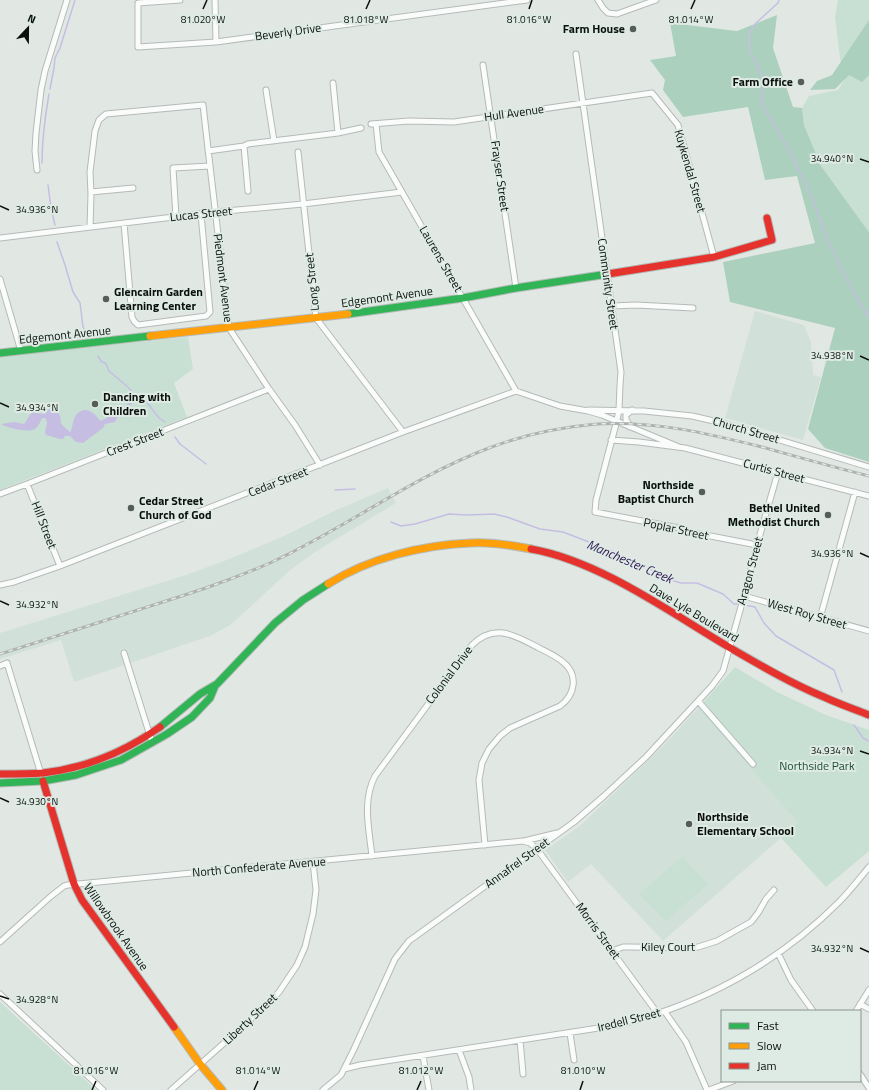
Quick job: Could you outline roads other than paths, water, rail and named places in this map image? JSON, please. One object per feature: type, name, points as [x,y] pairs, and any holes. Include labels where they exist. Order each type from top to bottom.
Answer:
[{"type":"main road","name":"Edgemont Avenue","points":[[0,353],[316,318],[463,298],[516,288],[714,257],[772,240],[767,218]]},
{"type":"main road","name":"Dave Lyle Boulevard","points":[[0,774],[41,773],[74,767],[95,761],[117,752],[149,734],[185,708],[202,693],[215,686],[277,621],[294,607],[325,586],[359,568],[401,552],[457,543],[476,542],[524,547],[564,557],[583,564],[620,582],[764,668],[824,697],[869,715]]},
{"type":"main road","name":"Dave Lyle Boulevard","points":[[0,783],[43,781],[76,775],[98,769],[121,760],[167,734],[192,717],[210,698],[215,686]]},
{"type":"main road","name":"Willowbrook Avenue","points":[[43,781],[74,884],[87,907],[200,1064],[222,1090]]},
{"type":"street","points":[[37,170],[35,139],[41,90],[45,71],[67,0]]},
{"type":"street","name":"Beverly Drive","points":[[180,0],[138,3],[138,47],[216,42],[510,1],[527,0]]},
{"type":"street","points":[[215,0],[216,42]]},
{"type":"street","points":[[598,0],[608,13],[617,14],[656,0]]},
{"type":"street","name":"Community Street","points":[[576,54],[621,372],[617,421],[596,500],[595,512]]},
{"type":"street","name":"Frayser Street","points":[[483,65],[516,288]]},
{"type":"street","points":[[333,83],[338,133]]},
{"type":"street","points":[[266,90],[274,141]]},
{"type":"street","name":"Hull Avenue","points":[[374,124],[409,121],[454,122],[652,93]]},
{"type":"street","name":"Kuykendal Street","points":[[652,93],[678,125],[714,257]]},
{"type":"street","name":"Piedmont Avenue","points":[[92,192],[90,172],[95,131],[99,120],[106,114],[204,105],[209,163],[229,328],[269,389],[295,425],[320,465]]},
{"type":"street","name":"Laurens Street","points":[[374,124],[379,152],[516,390]]},
{"type":"street","points":[[208,151],[244,146],[248,144],[338,133],[361,128]]},
{"type":"street","points":[[244,146],[248,191]]},
{"type":"street","name":"Long Street","points":[[298,152],[316,318],[403,432]]},
{"type":"street","points":[[176,217],[173,168],[209,163]]},
{"type":"street","points":[[90,227],[92,192],[133,188]]},
{"type":"street","name":"Lucas Street","points":[[0,238],[215,212],[303,204],[402,192]]},
{"type":"street","points":[[124,223],[132,317],[138,325],[206,316],[210,312],[201,214]]},
{"type":"street","points":[[0,279],[21,351]]},
{"type":"street","points":[[612,306],[636,305],[693,308]]},
{"type":"street","name":"Crest Street","points":[[0,494],[269,389]]},
{"type":"street","name":"Curtis Street","points":[[516,390],[555,404],[602,415],[679,447],[869,496]]},
{"type":"street","name":"Cedar Street","points":[[0,585],[14,582],[60,566],[403,432],[516,390]]},
{"type":"street","name":"Church Street","points":[[581,410],[632,410],[669,413],[709,420],[735,426],[869,467]]},
{"type":"street","points":[[602,415],[614,415],[619,410],[623,420],[630,427]]},
{"type":"street","points":[[630,427],[626,420],[626,415],[632,410]]},
{"type":"street","name":"Curtis Street","points":[[611,440],[679,447]]},
{"type":"street","name":"Aragon Street","points":[[730,647],[778,472]]},
{"type":"street","name":"Hill Street","points":[[27,484],[60,566]]},
{"type":"street","points":[[820,618],[855,492]]},
{"type":"street","name":"Poplar Street","points":[[595,512],[757,545]]},
{"type":"street","name":"West Roy Street","points":[[744,596],[869,631]]},
{"type":"street","name":"Colonial Drive","points":[[372,856],[367,803],[368,791],[375,776],[472,644],[476,640],[488,634],[503,632],[514,635],[563,661],[571,672],[573,687],[570,696],[560,706],[510,728],[500,736],[489,749],[482,763],[479,780],[485,845]]},
{"type":"street","name":"Annafrel Street","points":[[327,1089],[341,1075],[395,959],[409,941],[538,849],[574,822],[604,796],[646,757],[699,702],[723,671],[730,647]]},
{"type":"street","points":[[124,652],[152,742]]},
{"type":"street","name":"Willowbrook Avenue","points":[[0,666],[7,663],[43,781]]},
{"type":"street","points":[[699,702],[753,764]]},
{"type":"street","name":"North Confederate Avenue","points":[[0,942],[54,893],[64,886],[74,884],[523,841],[560,832]]},
{"type":"street","points":[[523,841],[530,843],[538,849]]},
{"type":"street","name":"Morris Street","points":[[538,849],[658,1014]]},
{"type":"street","name":"Liberty Street","points":[[171,1090],[267,1005],[279,992],[297,965],[305,947],[313,914],[316,890],[313,862]]},
{"type":"street","name":"Iredell Street","points":[[344,1069],[618,1025],[665,1012],[699,998],[740,978],[778,953],[839,902],[869,867]]},
{"type":"street","name":"Kiley Court","points":[[612,951],[623,947],[690,948],[717,941],[751,922],[766,899],[774,890]]},
{"type":"street","points":[[778,953],[791,980],[812,1010]]},
{"type":"street","points":[[857,1010],[869,990]]},
{"type":"street","points":[[0,994],[103,1090]]},
{"type":"street","points":[[860,1004],[869,1009]]},
{"type":"street","points":[[665,1012],[686,1042],[708,1090],[730,1082]]},
{"type":"street","points":[[570,1033],[574,1060]]},
{"type":"street","points":[[520,1040],[523,1074]]},
{"type":"street","points":[[459,1050],[469,1077],[471,1090]]},
{"type":"street","points":[[423,1056],[428,1090]]},
{"type":"street","points":[[861,1076],[869,1088]]},
{"type":"waterway","points":[[50,89],[55,58],[60,48],[75,0]]},
{"type":"waterway","points":[[779,0],[778,3],[756,23],[749,33],[749,49],[764,79],[761,102],[792,156],[811,195],[827,239],[855,295],[869,318]]},
{"type":"waterway","points":[[42,163],[44,128],[49,94]]},
{"type":"waterway","points":[[48,185],[55,225]]},
{"type":"waterway","points":[[57,242],[73,292],[80,303],[83,327],[88,335]]},
{"type":"waterway","points":[[98,356],[101,361],[106,364],[109,371],[129,388],[136,398],[142,399],[149,405],[159,418],[165,422]]},
{"type":"waterway","points":[[175,437],[180,444],[206,464]]},
{"type":"waterway","points":[[335,490],[355,489]]},
{"type":"waterway","name":"Manchester Creek","points":[[391,522],[401,526],[415,524],[449,514],[494,514],[507,517],[540,529],[563,532],[615,552],[674,581],[681,583],[697,583],[723,594],[734,604],[740,604]]},
{"type":"waterway","name":"Manchester Creek","points":[[744,605],[755,607],[764,623],[776,636],[834,670],[842,692]]},
{"type":"waterway","name":"Manchester Creek","points":[[854,725],[863,738],[869,741]]},
{"type":"railway","points":[[0,654],[191,593],[256,569],[299,549],[433,473],[502,443],[542,432],[597,424],[640,424],[660,426],[701,433],[762,447],[869,476]]},
{"type":"place","name":"Farm House","points":[[633,29]]},
{"type":"place","name":"Farm Office","points":[[801,82]]},
{"type":"place","name":"Glencairn Garden Learning Center","points":[[106,299]]},
{"type":"place","name":"Dancing with Children","points":[[95,404]]},
{"type":"place","name":"Northside Baptist Church","points":[[702,492]]},
{"type":"place","name":"Cedar Street Church of God","points":[[131,508]]},
{"type":"place","name":"Bethel United Methodist Church","points":[[828,515]]},
{"type":"place","name":"Northside Elementary School","points":[[689,824]]},
{"type":"park label","name":"Northside Park","points":[[817,766]]}]
